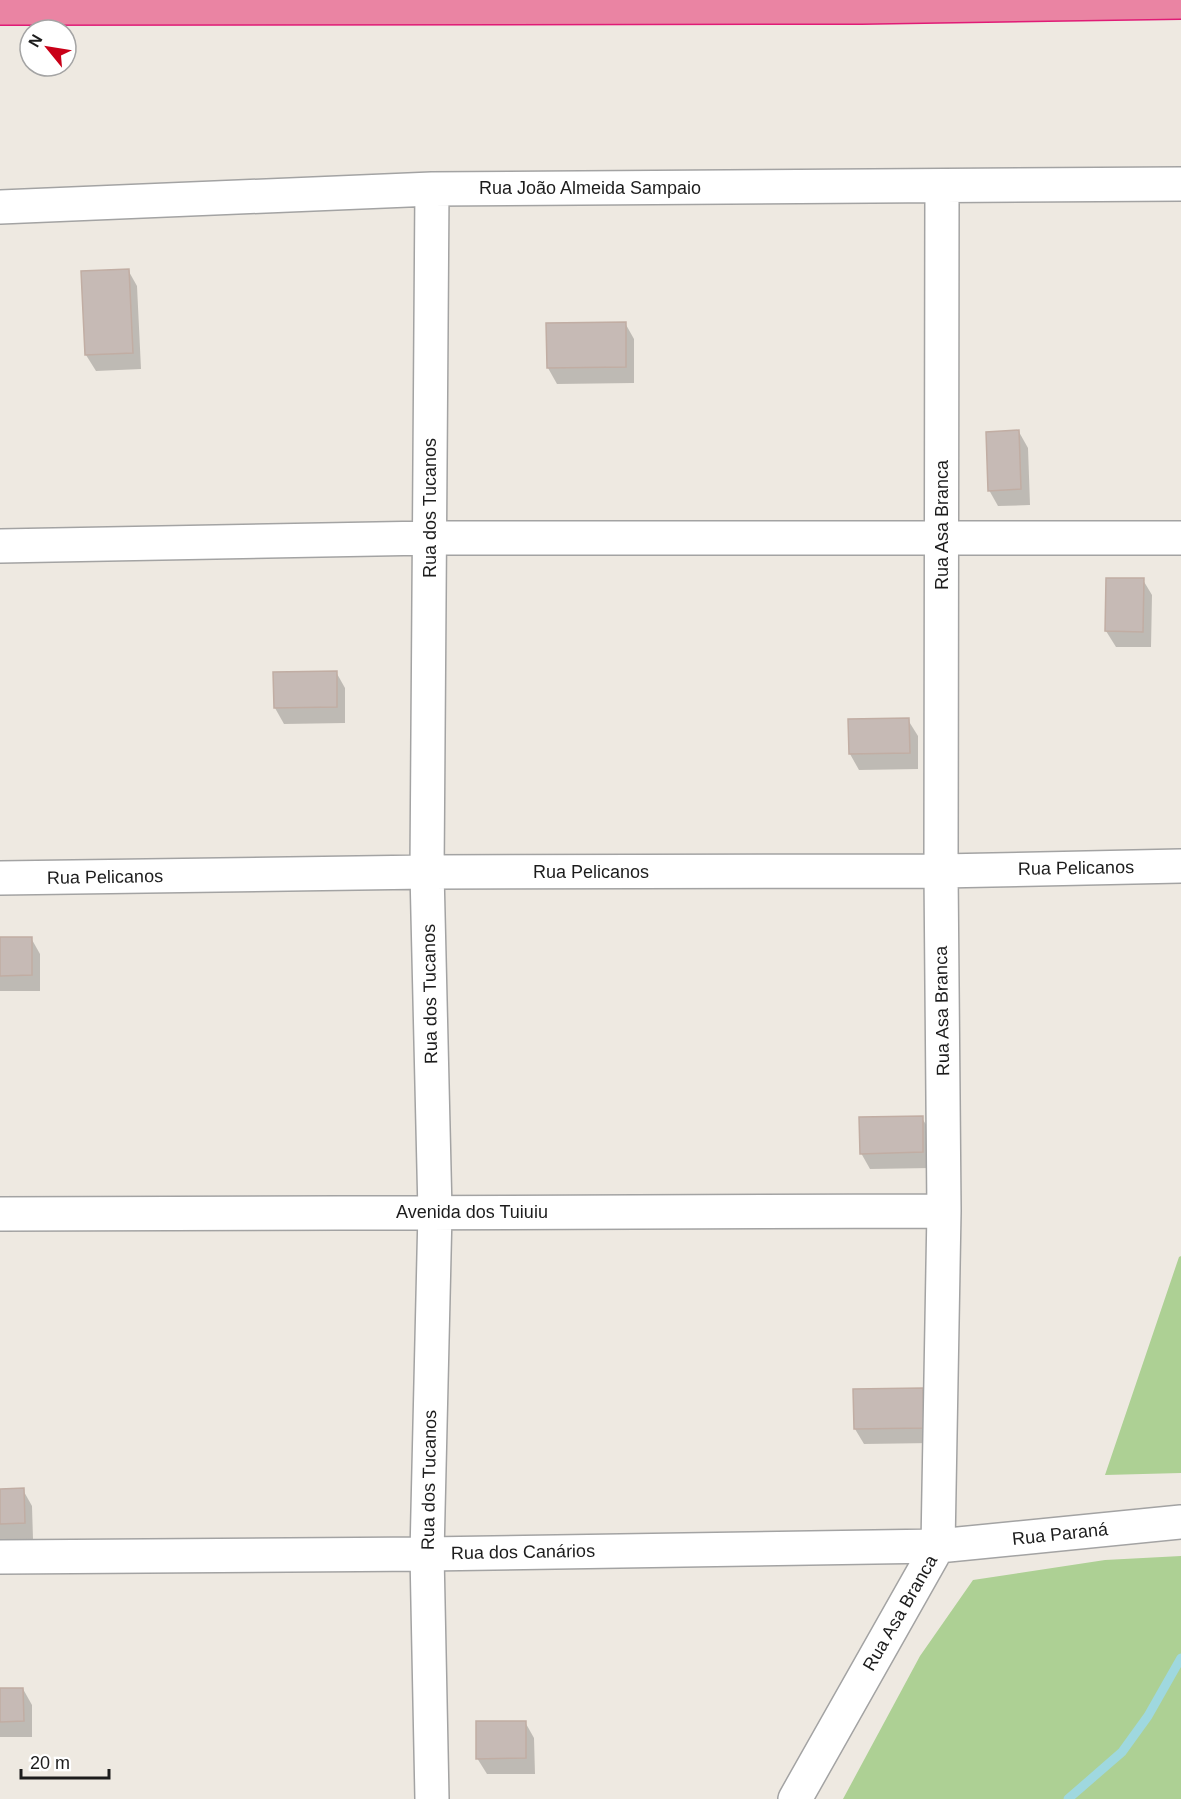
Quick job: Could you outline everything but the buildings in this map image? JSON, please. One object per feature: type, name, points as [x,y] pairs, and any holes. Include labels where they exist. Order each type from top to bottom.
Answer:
[{"type":"highway","points":[[0,8],[1181,2]]},
{"type":"street","name":"Rua João Almeida Sampaio","points":[[0,207],[432,189],[1181,184]]},
{"type":"street","name":"Rua Asa Branca","points":[[795,1799],[938,1546],[944,1211],[941,871],[942,186]]},
{"type":"street","name":"Rua dos Tucanos","points":[[432,189],[427,872],[435,1212],[427,1554],[432,1799]]},
{"type":"street","points":[[0,546],[430,538],[1181,538]]},
{"type":"street","name":"Rua Pelicanos","points":[[0,878],[427,872],[941,871],[1181,866]]},
{"type":"street","name":"Avenida dos Tuiuiu","points":[[0,1214],[944,1211]]},
{"type":"street","name":"Rua Paraná","points":[[938,1546],[1181,1522]]},
{"type":"street","name":"Rua dos Canários","points":[[0,1557],[427,1554],[938,1546]]},
{"type":"green space","points":[[1181,1256],[1181,1473],[1105,1475],[1179,1257]]},
{"type":"green space","points":[[1181,1556],[1181,1799],[843,1799],[920,1656],[973,1580],[1105,1560]]},
{"type":"waterway","points":[[1068,1799],[1122,1752],[1148,1716],[1181,1658]]}]
